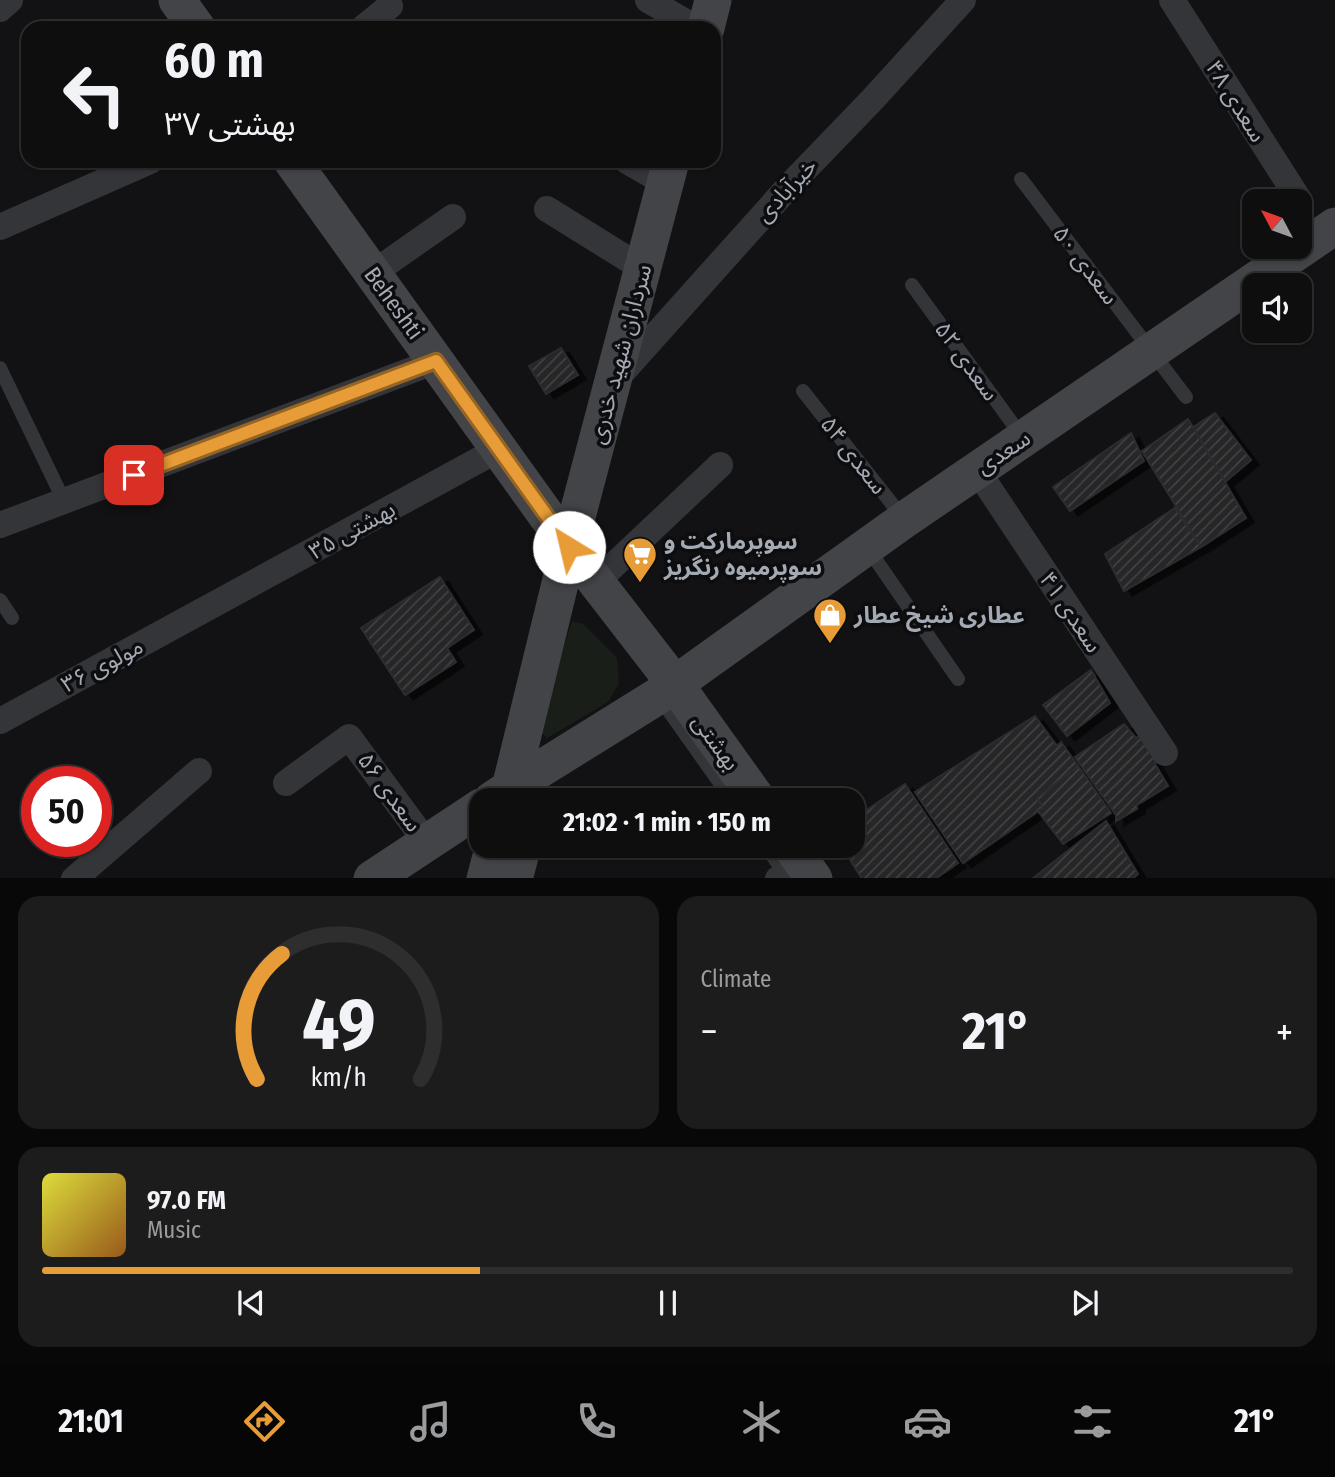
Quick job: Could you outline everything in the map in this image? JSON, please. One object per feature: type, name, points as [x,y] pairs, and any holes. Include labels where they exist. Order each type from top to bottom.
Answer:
[{"type":"main road","points":[[177,0],[192,21]]},
{"type":"main road","points":[[708,21],[713,0]]},
{"type":"main road","name":"Beheshti","points":[[297,168],[569,547],[597,581]]},
{"type":"main road","name":"سرداران شهید خدری","points":[[513,788],[569,547],[668,172]]},
{"type":"main road","name":"سعدی","points":[[520,788],[667,690],[904,520],[1328,230]]},
{"type":"main road","name":"بهشتی","points":[[597,581],[667,690],[748,788]]},
{"type":"main road","points":[[372,878],[469,818]]},
{"type":"main road","points":[[485,878],[490,858]]},
{"type":"main road","points":[[514,878],[519,858]]},
{"type":"street","points":[[0,9],[10,0]]},
{"type":"street","points":[[648,0],[684,21]]},
{"type":"street","name":"خیرآبادی","points":[[612,383],[791,184],[963,0]]},
{"type":"street","name":"سعدی ۴۸","points":[[1172,0],[1292,189]]},
{"type":"street","points":[[372,21],[390,6]]},
{"type":"street","points":[[0,227],[134,168]]},
{"type":"street","points":[[547,209],[642,268]]},
{"type":"street","name":"سعدی ۴۸","points":[[1312,213],[1328,230]]},
{"type":"street","points":[[373,273],[453,216]]},
{"type":"street","points":[[0,525],[436,361]]},
{"type":"street","name":"بهشتی ۳۵","points":[[205,610],[499,449]]},
{"type":"street","points":[[597,581],[720,465]]},
{"type":"street","name":"سعدی ۴۱","points":[[977,470],[1165,753]]},
{"type":"street","name":"مولوی ۳۶","points":[[0,721],[205,610]]},
{"type":"street","name":"سعدی ۵۶","points":[[286,783],[349,737],[427,843]]},
{"type":"street","points":[[74,878],[199,771]]},
{"type":"lane","name":"سعدی ۵۰","points":[[1021,179],[1186,397]]},
{"type":"lane","name":"سعدی ۵۲","points":[[912,285],[1023,438]]},
{"type":"lane","points":[[0,368],[64,501]]},
{"type":"lane","name":"سعدی ۵۴","points":[[803,390],[904,520]]},
{"type":"lane","points":[[867,547],[958,679]]},
{"type":"lane","points":[[0,600],[12,618]]},
{"type":"lane","points":[[667,690],[725,788]]},
{"type":"shaded area","points":[[572,621],[583,624],[617,658],[619,683],[608,702],[547,738],[538,729]]},
{"type":"building","points":[[561,348],[578,375],[546,394],[529,366]]},
{"type":"building","points":[[1215,413],[1251,460],[1225,482],[1193,427]]},
{"type":"building","points":[[1188,419],[1246,518],[1201,547],[1142,451]]},
{"type":"building","points":[[1131,433],[1144,461],[1070,511],[1053,487]]},
{"type":"building","points":[[1175,508],[1201,547],[1124,591],[1105,554]]},
{"type":"building","points":[[440,577],[474,630],[447,648],[456,662],[405,695],[361,628]]},
{"type":"building","points":[[1091,670],[1110,703],[1067,736],[1043,705]]},
{"type":"building","points":[[1035,716],[1057,746],[1061,742],[1078,766],[1037,798],[1043,808],[963,863],[915,792]]},
{"type":"building","points":[[1124,724],[1136,738],[1139,736],[1156,760],[1155,764],[1168,786],[1116,821],[1116,815],[1075,757]]},
{"type":"building","points":[[1078,766],[1111,813],[1063,844],[1038,811],[1043,808],[1037,798]]},
{"type":"building","points":[[905,784],[958,863],[936,878],[861,878],[849,858],[865,858],[865,811]]},
{"type":"building","points":[[1106,821],[1138,874],[1133,878],[1033,878]]},
{"type":"place","name":"سوپرمارکت و سوپرمیوه رنگریز","points":[[640,584]]},
{"type":"place","name":"عطاری شیخ عطار","points":[[830,645]]},
{"type":"route","points":[[134,475],[436,361],[569,547]]}]
